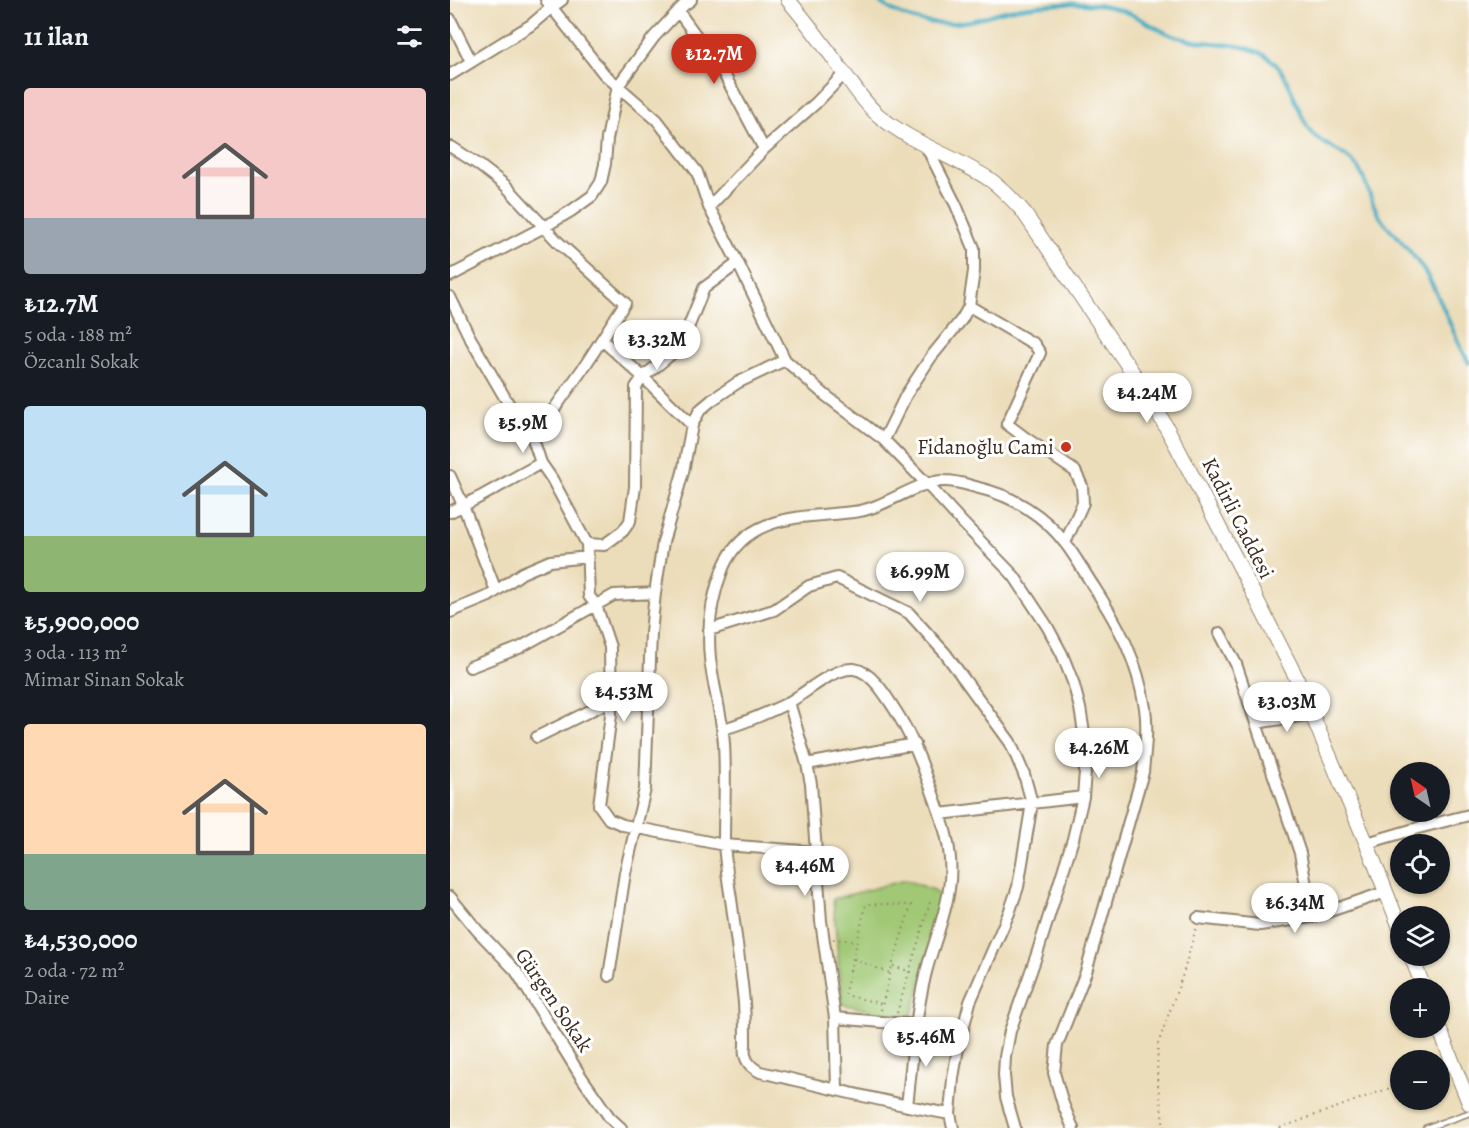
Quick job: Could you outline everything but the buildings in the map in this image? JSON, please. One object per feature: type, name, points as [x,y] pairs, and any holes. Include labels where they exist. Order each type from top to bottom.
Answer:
[{"type":"main road","name":"Kadirli Caddesi","points":[[788,0],[816,34],[865,103],[878,115],[892,126],[990,180],[1022,210],[1150,398],[1239,565],[1312,714],[1392,906]]},
{"type":"main road","points":[[1443,1038],[1469,1103]]},
{"type":"street","points":[[450,75],[531,25],[549,3],[562,0]]},
{"type":"street","points":[[450,276],[544,227],[592,196],[601,182],[618,86],[654,37],[691,0]]},
{"type":"street","points":[[549,3],[604,74],[657,120],[697,172],[710,207],[785,360],[825,395],[884,440],[1014,576],[1062,654],[1080,708],[1085,772],[1083,797],[1056,897],[1010,1031],[1004,1075],[1006,1097],[1015,1128]]},
{"type":"street","points":[[678,12],[724,74],[764,149]]},
{"type":"street","points":[[450,19],[471,61]]},
{"type":"street","points":[[710,207],[764,149],[816,103],[844,74]]},
{"type":"street","points":[[884,440],[906,395],[969,306],[974,271],[974,248],[956,205],[925,144]]},
{"type":"street","points":[[450,147],[479,165],[506,186],[558,242],[625,303],[533,439]]},
{"type":"street","points":[[587,544],[604,545],[623,531],[630,521],[634,487],[636,387],[643,376],[675,351],[688,328],[704,288],[738,263]]},
{"type":"street","points":[[450,297],[469,336],[508,403],[533,439],[541,463],[587,544],[589,596],[596,605],[610,647],[611,715],[599,805],[609,819],[623,825],[724,845],[816,852]]},
{"type":"street","points":[[969,306],[1034,344],[1040,353],[1007,424],[1075,471],[1082,486],[1083,503],[1065,543]]},
{"type":"street","points":[[602,340],[643,376],[692,426]]},
{"type":"street","points":[[609,976],[625,873],[645,789],[651,633],[655,593],[663,542],[683,472],[692,426],[700,410],[712,400],[737,383],[785,360]]},
{"type":"street","points":[[450,512],[541,463]]},
{"type":"street","points":[[450,476],[496,591]]},
{"type":"street","points":[[950,1114],[760,1072],[750,1066],[745,1056],[744,1005],[724,845],[726,772],[723,729],[710,659],[712,606],[723,568],[731,552],[742,539],[757,528],[775,521],[862,512],[937,481],[950,481],[988,490],[1013,500],[1032,511],[1049,525],[1065,543],[1118,626],[1131,653],[1140,684],[1145,711],[1146,741],[1143,772],[1086,972],[1057,1045],[1054,1073],[1072,1128]]},
{"type":"street","points":[[450,612],[489,596],[522,573],[550,561],[588,557]]},
{"type":"street","points":[[710,630],[774,610],[809,586],[837,578],[909,613],[945,653],[1010,742],[1024,774],[1032,803],[1018,887],[1009,914],[970,1002],[958,1048],[950,1114],[953,1128]]},
{"type":"street","points":[[470,667],[519,648],[614,595],[655,593]]},
{"type":"street","points":[[1220,633],[1236,664],[1300,853],[1312,917]]},
{"type":"street","points":[[723,729],[748,722],[789,702],[834,674],[846,669],[857,669],[866,673],[875,682],[915,744],[940,814],[949,845],[951,866],[948,898],[925,977],[907,1106]]},
{"type":"street","points":[[537,737],[610,701]]},
{"type":"street","points":[[789,702],[811,784],[824,938],[834,1018],[837,1089]]},
{"type":"street","points":[[1256,723],[1312,714]]},
{"type":"street","points":[[807,764],[915,744]]},
{"type":"street","points":[[940,814],[1083,797]]},
{"type":"street","points":[[1366,843],[1469,815]]},
{"type":"street","points":[[1198,918],[1260,925],[1312,917],[1386,892]]},
{"type":"street","name":"Gürgen Sokak","points":[[450,897],[477,930],[516,971],[580,1075],[610,1118],[621,1128]]},
{"type":"street","points":[[834,1018],[917,1025]]},
{"type":"lane","points":[[1426,1128],[1469,1113]]},
{"type":"path","points":[[897,1013],[930,902]]},
{"type":"path","points":[[881,1010],[911,904],[866,904],[845,992],[846,995],[882,1004]]},
{"type":"path","points":[[1164,1128],[1157,1077],[1158,1044],[1183,974],[1198,918]]},
{"type":"path","points":[[824,938],[857,941]]},
{"type":"path","points":[[853,959],[890,973]]},
{"type":"path","points":[[892,966],[925,977]]},
{"type":"path","points":[[1280,1128],[1390,1088]]},
{"type":"green space","points":[[905,880],[934,890],[946,904],[910,1020],[842,1004],[833,899]]},
{"type":"waterway","points":[[876,0],[912,19],[937,23],[964,22],[1029,7],[1092,4],[1123,11],[1181,38],[1244,47],[1266,56],[1275,63],[1287,80],[1309,129],[1320,140],[1346,156],[1358,168],[1380,217],[1412,254],[1428,277],[1469,363]]},
{"type":"place","name":"Fidanoğlu Cami","points":[[1066,447]]}]
